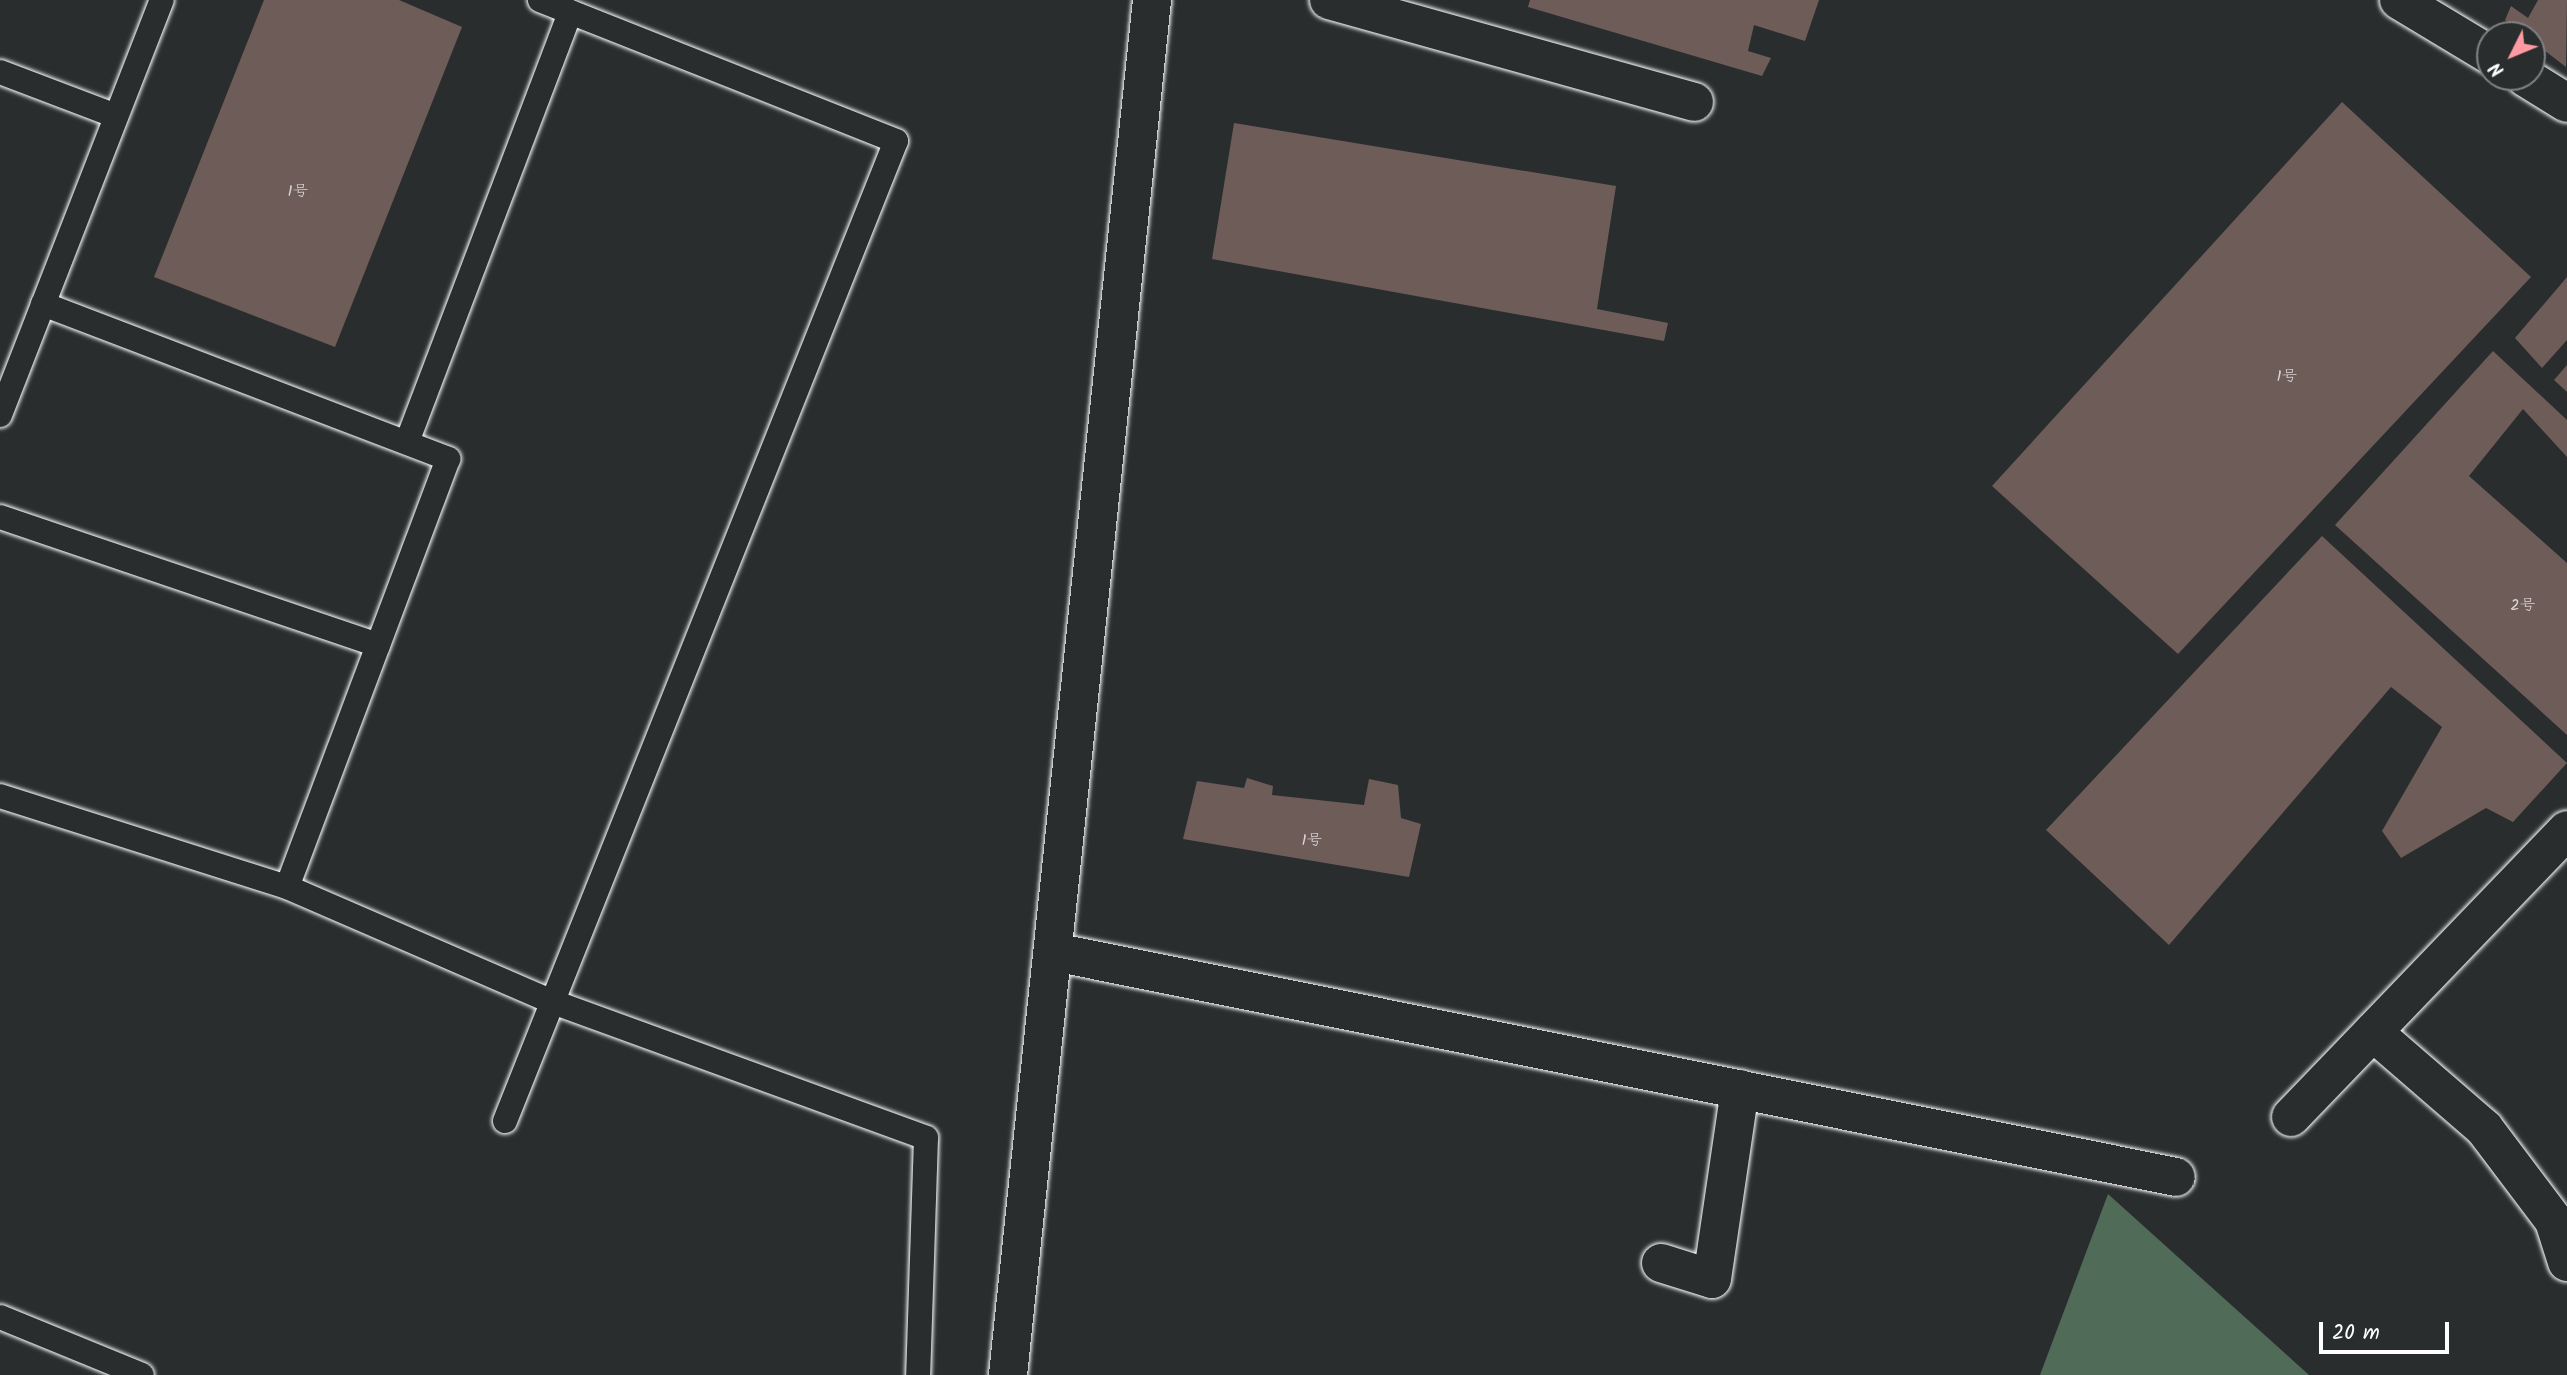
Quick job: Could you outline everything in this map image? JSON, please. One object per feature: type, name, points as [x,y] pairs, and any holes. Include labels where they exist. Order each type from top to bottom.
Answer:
[{"type":"street","points":[[1008,1375],[1152,0]]},
{"type":"street","points":[[1329,0],[1694,102]]},
{"type":"street","points":[[2399,0],[2476,47]]},
{"type":"street","points":[[2546,90],[2567,103]]},
{"type":"street","points":[[2291,1118],[2567,830]]},
{"type":"street","points":[[1054,952],[2176,1177]]},
{"type":"street","points":[[2373,1031],[2484,1128],[2554,1221],[2567,1262]]},
{"type":"street","points":[[1661,1264],[1712,1279],[1740,1089]]},
{"type":"lane","points":[[0,415],[162,0]]},
{"type":"lane","points":[[505,1121],[896,141],[540,0]]},
{"type":"lane","points":[[407,442],[570,12]]},
{"type":"lane","points":[[0,72],[116,116]]},
{"type":"lane","points":[[43,304],[448,460],[287,887]]},
{"type":"lane","points":[[0,517],[378,645]]},
{"type":"lane","points":[[0,796],[287,887],[553,1002],[926,1138],[918,1375]]},
{"type":"lane","points":[[0,1317],[142,1375]]},
{"type":"green space","points":[[2108,1194],[2309,1375],[2040,1375]]},
{"type":"building","points":[[264,0],[399,0],[462,27],[335,347],[154,277]]},
{"type":"building","points":[[1530,0],[1819,0],[1805,41],[1754,25],[1748,51],[1771,58],[1762,76],[1528,7]]},
{"type":"building","points":[[2538,0],[2567,0],[2566,67],[2546,52],[2546,21],[2505,20],[2511,6],[2528,18]]},
{"type":"building","points":[[2342,102],[2531,277],[2178,654],[1992,486]]},
{"type":"building","points":[[1234,123],[1616,186],[1597,309],[1668,323],[1664,341],[1212,259]]},
{"type":"building","points":[[2567,277],[2567,340],[2542,368],[2515,338]]},
{"type":"building","points":[[2493,351],[2567,420],[2567,457],[2523,409],[2469,476],[2567,563],[2567,735],[2335,525]]},
{"type":"building","points":[[2567,365],[2567,392],[2554,380]]},
{"type":"building","points":[[2322,536],[2567,763],[2513,822],[2486,808],[2401,858],[2382,831],[2442,727],[2391,687],[2169,945],[2046,830]]},
{"type":"building","points":[[1247,778],[1273,786],[1272,795],[1364,805],[1369,779],[1398,785],[1401,818],[1421,824],[1409,877],[1183,839],[1197,781],[1244,788]]}]
